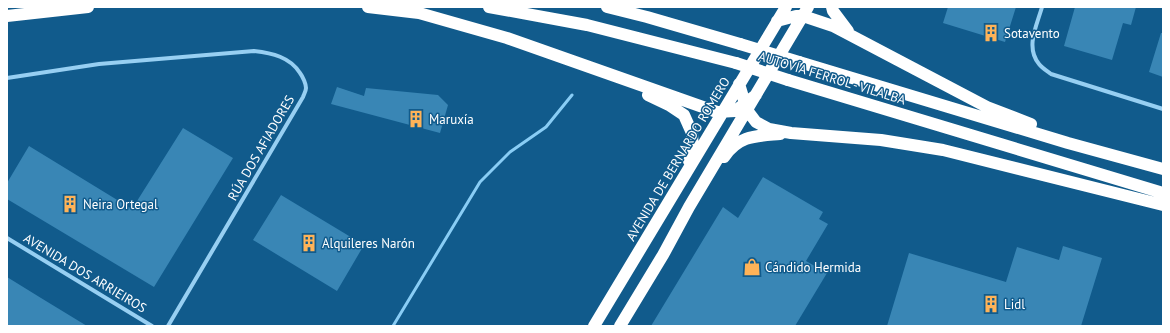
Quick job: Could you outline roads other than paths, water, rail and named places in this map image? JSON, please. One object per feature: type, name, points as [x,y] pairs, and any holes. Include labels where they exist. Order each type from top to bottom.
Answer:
[{"type":"highway","points":[[7,16],[88,7]]},
{"type":"highway","points":[[368,7],[419,13],[507,38],[717,112],[735,111],[746,107]]},
{"type":"highway","name":"AUTOVÍA FERROL - VILALBA","points":[[489,7],[587,24],[736,63],[1163,194]]},
{"type":"highway","name":"AUTOVÍA FERROL - VILALBA","points":[[607,7],[647,16],[1163,169]]},
{"type":"highway","points":[[832,7],[832,11],[852,34]]},
{"type":"highway","points":[[620,326],[663,255],[746,107],[756,95],[794,31],[795,11],[852,34],[986,107],[1122,158]]},
{"type":"highway","name":"AVENIDA DE BERNARDO ROMERO","points":[[594,326],[777,21],[795,11]]},
{"type":"highway","points":[[570,60],[669,105],[684,115],[692,133],[693,152],[673,195]]},
{"type":"highway","points":[[739,84],[746,107],[756,122],[769,129],[791,133],[881,140],[943,150],[1163,205]]},
{"type":"highway","points":[[689,207],[729,150],[746,138],[791,133]]},
{"type":"street","points":[[1042,7],[1032,40],[1033,54],[1039,65],[1051,74],[1163,109]]},
{"type":"street","name":"RÚA DOS AFIADORES","points":[[7,78],[98,64],[254,51],[270,53],[286,59],[296,67],[303,77],[306,88],[303,97],[168,326]]},
{"type":"street","name":"AVENIDA DOS ARRIEIROS","points":[[7,238],[152,326]]},
{"type":"waterway","points":[[393,326],[480,182],[510,152],[546,127],[572,95]]},
{"type":"place","name":"Sotavento","points":[[991,33]]},
{"type":"place","name":"Maruxía","points":[[416,119]]},
{"type":"place","name":"Neira Ortegal","points":[[70,204]]},
{"type":"place","name":"Alquileres Narón","points":[[309,243]]},
{"type":"place","name":"Cándido Hermida","points":[[752,267]]},
{"type":"place","name":"Lidl","points":[[991,304]]}]
